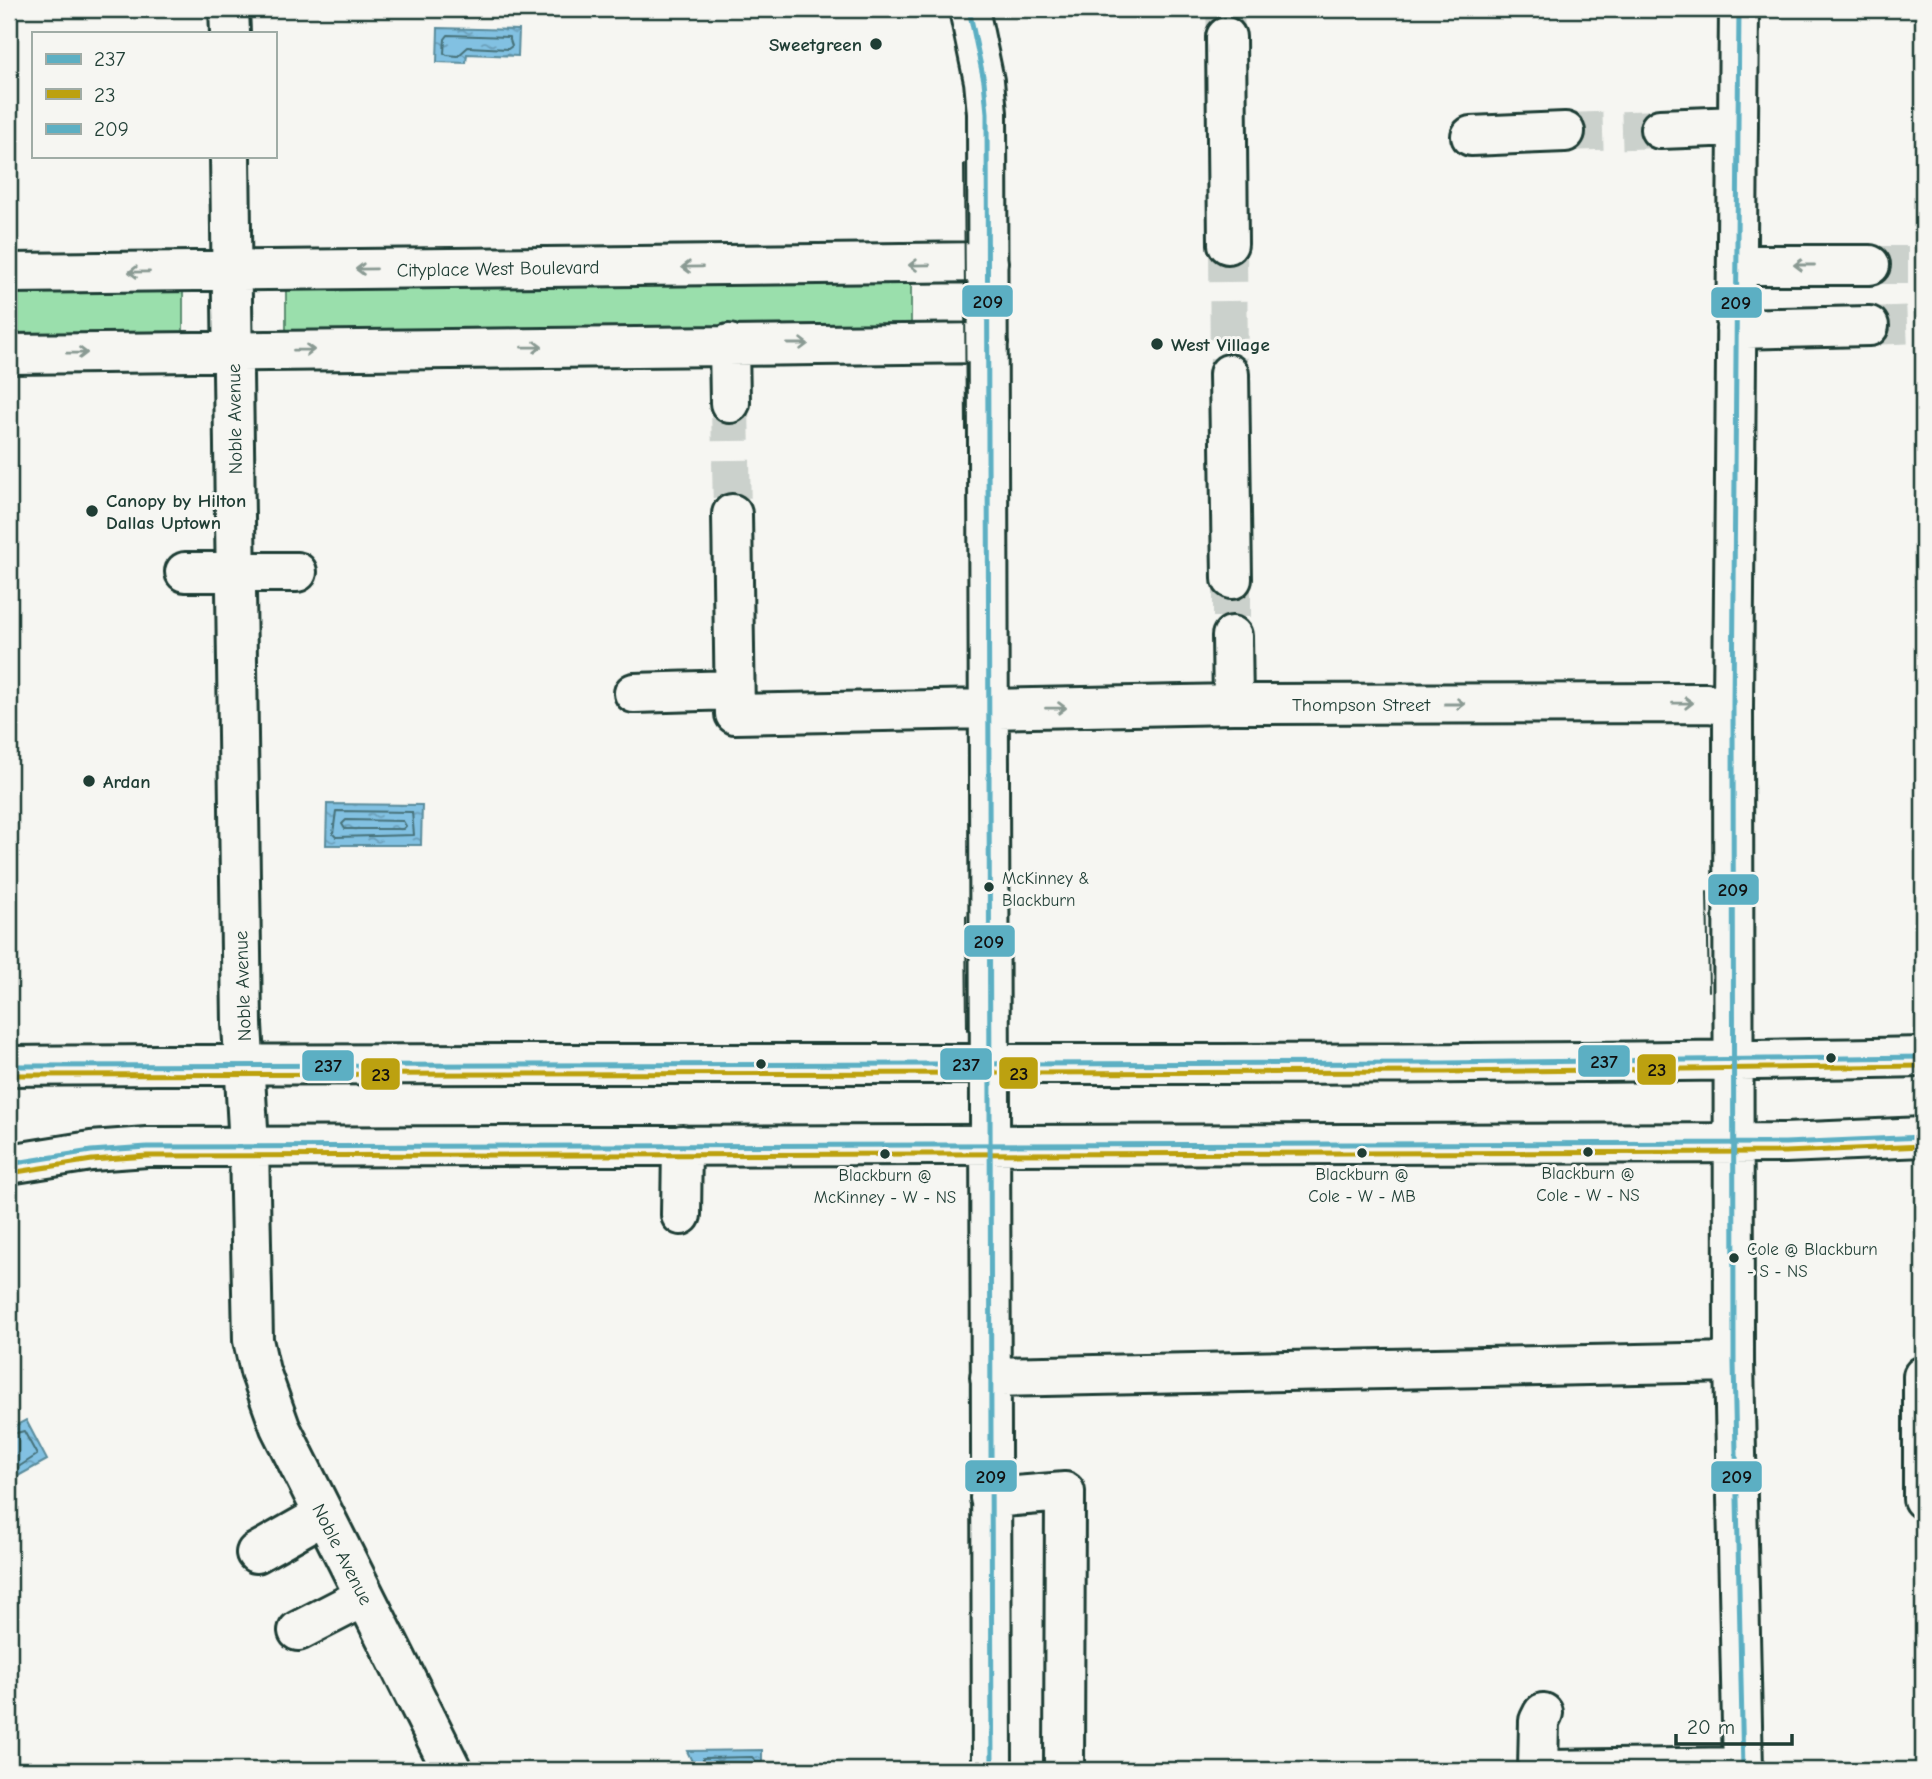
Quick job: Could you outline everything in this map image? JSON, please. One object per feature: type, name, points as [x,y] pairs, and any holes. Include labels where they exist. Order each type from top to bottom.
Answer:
[{"type":"street","points":[[229,9],[230,32]]},
{"type":"street","points":[[969,9],[984,81],[987,113],[992,1770]]},
{"type":"street","points":[[1549,1770],[1743,1768],[1734,1363],[1733,706],[1739,9]]},
{"type":"street","points":[[1226,37],[1228,244]]},
{"type":"street","points":[[1660,129],[1738,126]]},
{"type":"street","points":[[1471,136],[1565,132]]},
{"type":"street","name":"Noble Avenue","points":[[230,158],[250,1289],[260,1371],[280,1427],[452,1770]]},
{"type":"street","name":"Cityplace West Boulevard","points":[[9,273],[988,262]]},
{"type":"street","points":[[1737,265],[1870,265]]},
{"type":"street","points":[[1736,329],[1869,326]]},
{"type":"street","points":[[9,354],[988,343]]},
{"type":"street","points":[[729,344],[730,403]]},
{"type":"street","points":[[1229,374],[1232,579]]},
{"type":"street","points":[[634,693],[734,691],[732,514]]},
{"type":"street","points":[[185,572],[297,572]]},
{"type":"street","points":[[1232,635],[1233,704]]},
{"type":"street","name":"Thompson Street","points":[[734,691],[735,714],[1233,704],[1707,703],[1733,706]]},
{"type":"street","points":[[9,1066],[245,1064],[989,1067],[1923,1057]]},
{"type":"street","points":[[9,1164],[91,1151],[146,1147],[1734,1143],[1923,1137]]},
{"type":"street","points":[[681,1145],[681,1215]]},
{"type":"street","points":[[990,1377],[1734,1363]]},
{"type":"street","points":[[1922,1376],[1923,1499]]},
{"type":"street","points":[[990,1497],[1065,1492],[1064,1770]]},
{"type":"street","points":[[256,1553],[323,1515]]},
{"type":"street","points":[[298,1631],[364,1597]]},
{"type":"street","points":[[1538,1770],[1539,1721],[1543,1713]]},
{"type":"green space","points":[[911,282],[911,325],[286,333],[286,289]]},
{"type":"green space","points":[[183,290],[183,333],[9,335],[9,292]]},
{"type":"water","points":[[438,28],[519,30],[518,56],[467,54],[466,63],[437,62]]},
{"type":"water","points":[[327,804],[422,805],[421,845],[326,845]]},
{"type":"water","points":[[26,1420],[47,1460],[9,1481],[9,1429]]},
{"type":"water","points":[[762,1750],[762,1770],[696,1770],[687,1751]]},
{"type":"tunnel","points":[[1225,9],[1226,37]]},
{"type":"tunnel","points":[[1565,132],[1660,129]]},
{"type":"tunnel","points":[[1228,244],[1229,374]]},
{"type":"tunnel","points":[[1870,265],[1923,265]]},
{"type":"tunnel","points":[[1869,326],[1923,324]]},
{"type":"tunnel","points":[[730,403],[732,514]]},
{"type":"tunnel","points":[[1232,579],[1232,636]]},
{"type":"tram line","points":[[964,164],[966,430]]},
{"type":"tram line","points":[[1707,892],[1709,991]]},
{"type":"tram line","points":[[966,916],[967,1030]]},
{"type":"transit line","name":"209","points":[[969,9],[984,81],[987,113],[992,1770]]},
{"type":"transit line","name":"209","points":[[1739,9],[1733,706],[1734,1362],[1743,1770]]},
{"type":"transit line","name":"237","points":[[9,1066],[1444,1063],[1923,1057]]},
{"type":"transit line","name":"23","points":[[9,1075],[1445,1072],[1923,1066]]},
{"type":"transit line","name":"237","points":[[9,1164],[91,1151],[147,1147],[1785,1143],[1923,1137]]},
{"type":"transit line","name":"23","points":[[10,1173],[92,1160],[147,1156],[1785,1152],[1923,1146]]},
{"type":"place","name":"Sweetgreen","points":[[876,44]]},
{"type":"place","name":"West Village","points":[[1157,344]]},
{"type":"place","name":"Canopy by Hilton Dallas Uptown","points":[[92,511]]},
{"type":"place","name":"Ardan","points":[[89,781]]},
{"type":"place","name":"McKinney & Blackburn","points":[[989,887]]},
{"type":"place","name":"Blackburn @ Cole - W - NS","points":[[1588,1152]]},
{"type":"place","name":"Blackburn @ Cole - W - MB","points":[[1362,1153]]},
{"type":"place","name":"Blackburn @ McKinney - W - NS","points":[[885,1154]]},
{"type":"place","name":"Cole @ Blackburn - S - NS","points":[[1734,1258]]}]
